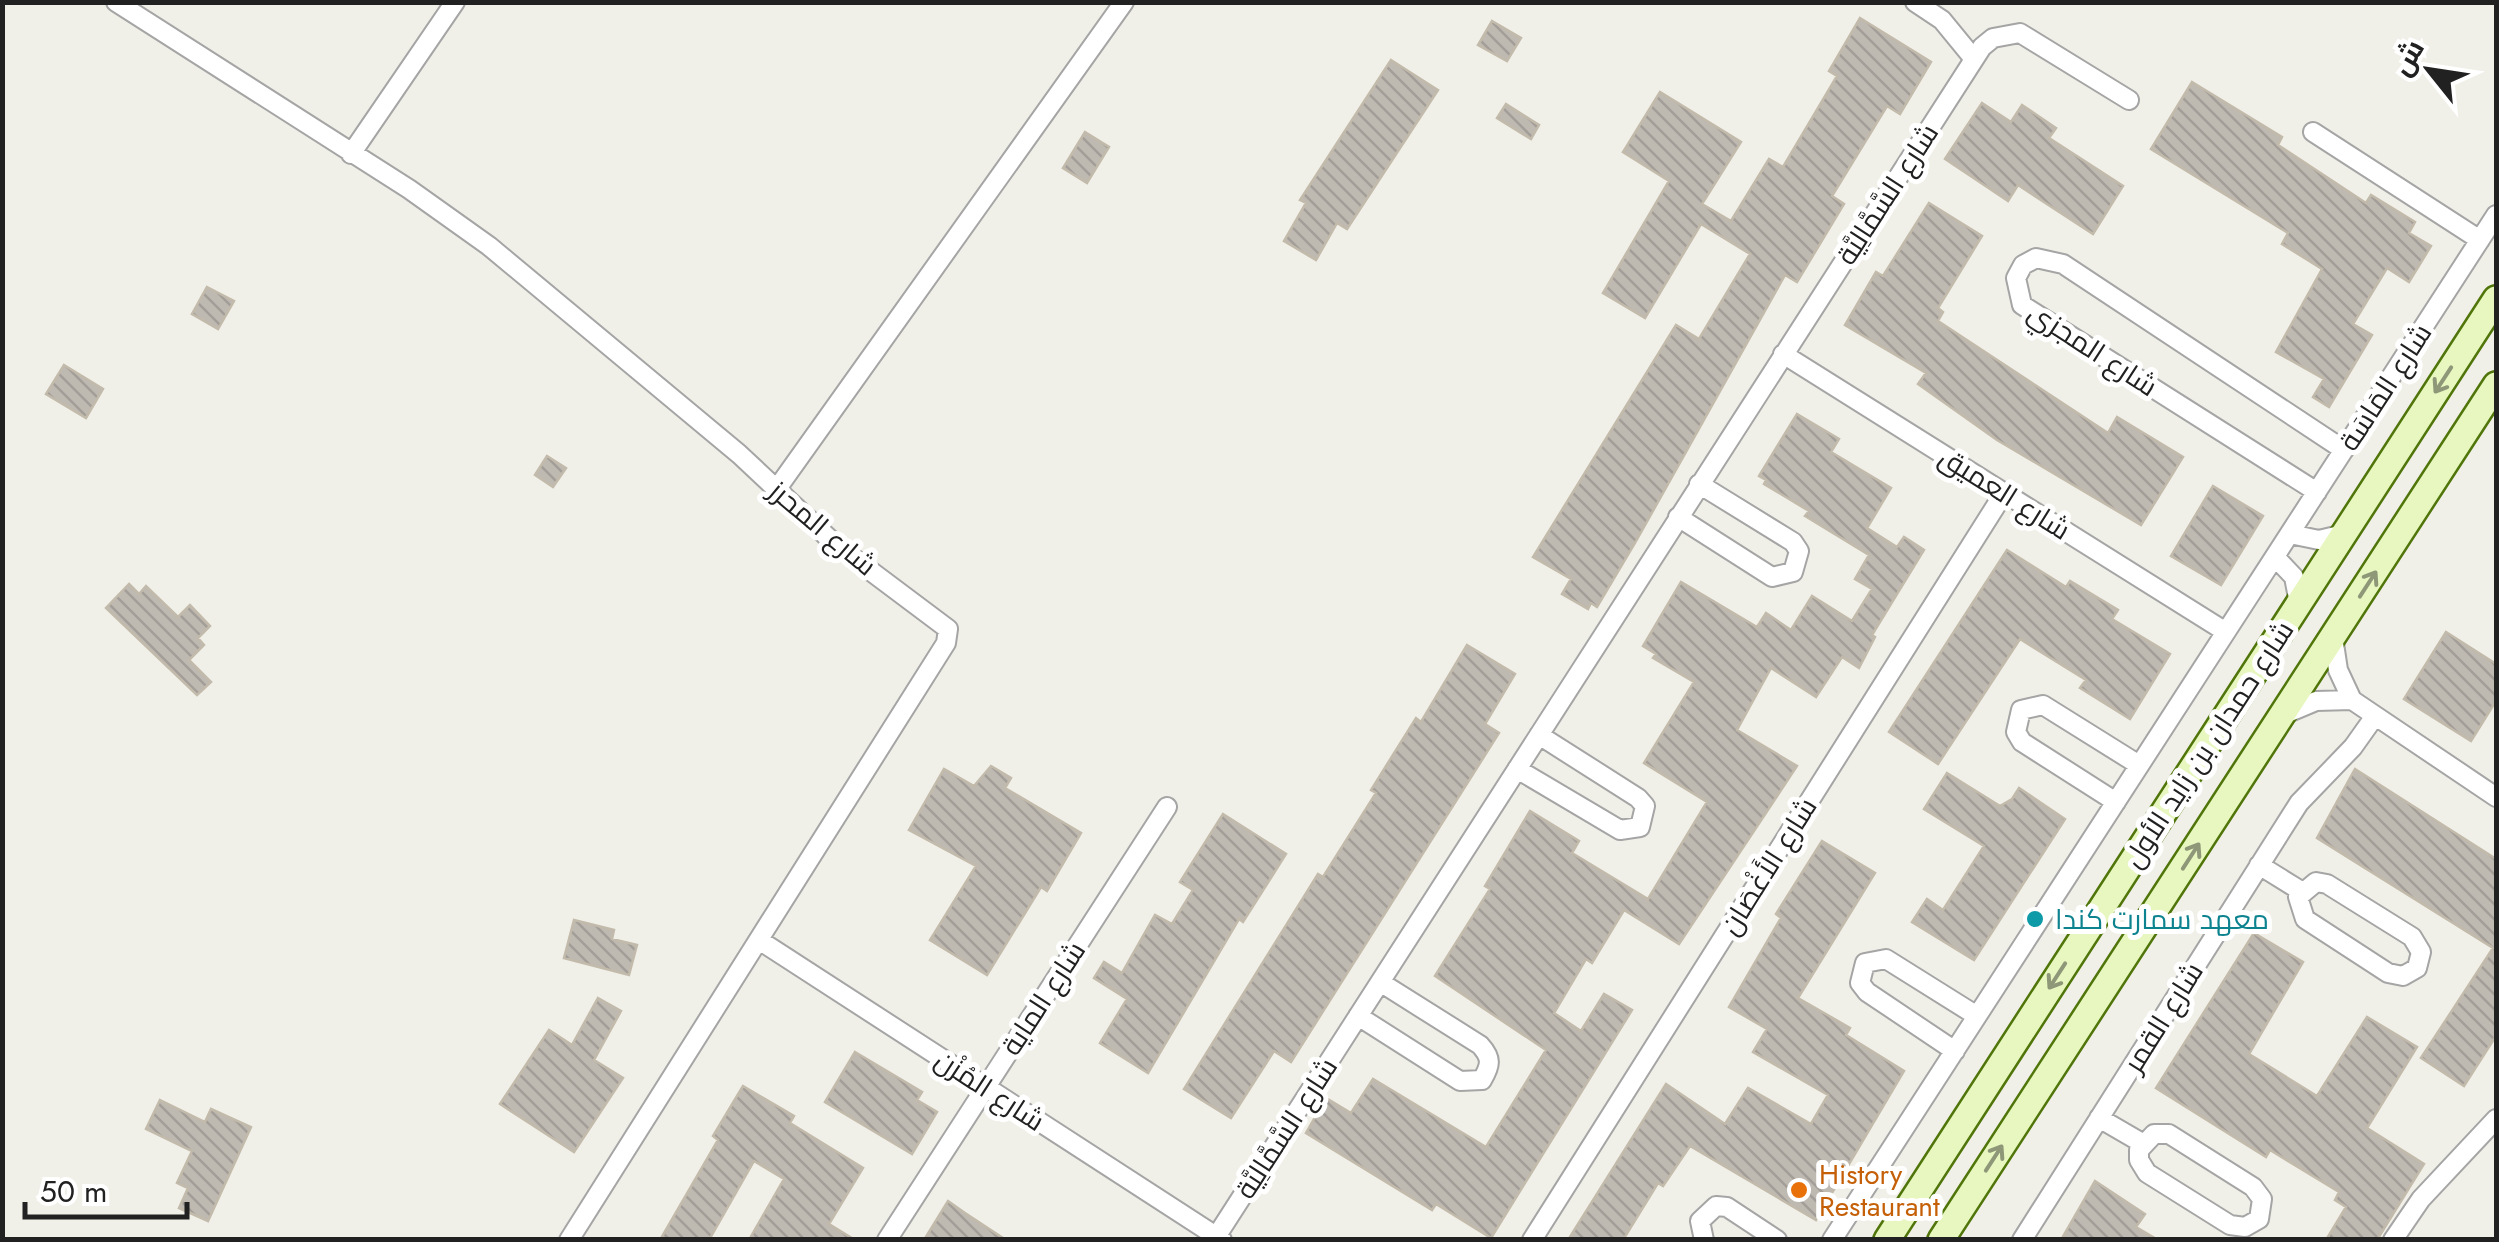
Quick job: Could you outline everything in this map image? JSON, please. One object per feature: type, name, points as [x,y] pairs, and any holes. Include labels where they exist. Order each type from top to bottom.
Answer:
[{"type":"main road","name":"شارع حمدان بن زايد الأول","points":[[1887,1240],[2496,298]]},
{"type":"main road","name":"شارع حمدان بن زايد الأول","points":[[1941,1240],[2496,385]]},
{"type":"street","name":"شارع المحرز","points":[[116,2],[489,246],[836,545],[943,622],[949,632],[569,1240]]},
{"type":"street","points":[[351,154],[455,2]]},
{"type":"street","points":[[776,490],[1124,2]]},
{"type":"street","points":[[1914,2],[1942,20],[1974,59]]},
{"type":"street","name":"شارع السَّمَّالِيَّة","points":[[1217,1238],[1974,59],[1993,38],[2020,33],[2129,100]]},
{"type":"street","points":[[2313,132],[2480,240]]},
{"type":"street","name":"شارع المَاسَة","points":[[1832,1240],[2496,214]]},
{"type":"street","name":"شارع المجزي","points":[[2317,492],[2022,305],[2016,292],[2023,266],[2036,258],[2063,264],[2344,450]]},
{"type":"street","name":"شارع العميق","points":[[1783,354],[2226,632]]},
{"type":"street","points":[[1678,518],[1772,576],[1794,572],[1799,551],[1793,542],[1700,484]]},
{"type":"street","name":"شارع الأَغْصَان","points":[[1532,1240],[2004,492]]},
{"type":"street","points":[[2290,534],[2319,540],[2344,534]]},
{"type":"street","points":[[2275,557],[2294,577],[2299,603]]},
{"type":"street","points":[[2334,637],[2338,670],[2352,700],[2496,798]]},
{"type":"street","points":[[2282,715],[2316,702],[2352,700]]},
{"type":"street","points":[[2116,802],[2022,742],[2016,732],[2022,710],[2043,704],[2140,766]]},
{"type":"street","name":"شارع القمر","points":[[2022,1240],[2307,792],[2353,747],[2375,716]]},
{"type":"street","points":[[1517,769],[1620,830],[1640,827],[1645,806],[1638,798],[1539,735]]},
{"type":"street","name":"شارع الماية","points":[[887,1240],[1168,806]]},
{"type":"street","points":[[2259,865],[2301,891]]},
{"type":"street","points":[[2309,884],[2327,884],[2412,938],[2421,952],[2417,968],[2403,976],[2388,973],[2305,918],[2298,906],[2301,891],[2309,884]]},
{"type":"street","name":"شارع المُزْن","points":[[759,940],[1217,1238]]},
{"type":"street","points":[[1954,1051],[1866,992],[1860,972],[1866,963],[1886,959],[1977,1016]]},
{"type":"street","points":[[1358,1016],[1460,1081],[1482,1080],[1490,1067],[1489,1055],[1480,1045],[1380,982]]},
{"type":"street","points":[[2099,1118],[2142,1143]]},
{"type":"street","points":[[2392,1240],[2421,1199],[2496,1119]]},
{"type":"street","points":[[2154,1134],[2169,1134],[2254,1187],[2262,1199],[2259,1219],[2246,1227],[2230,1224],[2147,1173],[2139,1160],[2142,1143],[2154,1134]]},
{"type":"street","points":[[1704,1240],[1700,1221],[1716,1206],[1727,1206],[1777,1240]]},
{"type":"building","points":[[1860,18],[1931,62],[1900,114],[1887,106],[1832,196],[1844,204],[1797,282],[1785,275],[1635,543],[1597,607],[1591,603],[1588,609],[1562,594],[1571,579],[1533,557],[1676,325],[1699,339],[1750,254],[1701,224],[1645,318],[1603,293],[1669,181],[1623,152],[1660,92],[1741,142],[1702,204],[1731,221],[1769,159],[1783,167],[1837,76],[1829,71]]},
{"type":"building","points":[[1492,21],[1521,38],[1507,61],[1478,45]]},
{"type":"building","points":[[1391,60],[1438,90],[1347,229],[1337,223],[1316,260],[1284,241],[1306,203],[1300,200]]},
{"type":"building","points":[[2192,82],[2282,137],[2278,145],[2366,203],[2371,195],[2415,222],[2409,233],[2431,246],[2409,282],[2387,268],[2353,324],[2372,335],[2329,407],[2313,397],[2324,379],[2276,352],[2322,269],[2282,244],[2288,233],[2151,149]]},
{"type":"building","points":[[1982,103],[2011,122],[2022,105],[2056,128],[2049,138],[2123,186],[2093,234],[2018,185],[2008,201],[1945,159]]},
{"type":"building","points":[[1506,104],[1539,125],[1531,139],[1497,118]]},
{"type":"building","points":[[1085,132],[1109,147],[1087,183],[1063,168]]},
{"type":"building","points":[[1929,203],[1982,236],[1938,308],[1943,312],[1938,321],[2108,433],[2117,417],[2183,457],[2141,525],[1997,440],[1918,384],[1926,373],[1845,325],[1876,272],[1883,276]]},
{"type":"building","points":[[207,287],[234,301],[218,329],[192,314]]},
{"type":"building","points":[[64,365],[103,389],[86,418],[46,394]]},
{"type":"building","points":[[1797,414],[1839,439],[1831,452],[1891,488],[1867,528],[1897,547],[1904,537],[1924,550],[1872,635],[1875,637],[1859,668],[1842,657],[1816,697],[1771,668],[1737,730],[1797,766],[1679,944],[1624,910],[1592,963],[1586,959],[1554,1013],[1581,1031],[1604,994],[1632,1010],[1491,1238],[1436,1204],[1432,1210],[1306,1133],[1326,1098],[1351,1113],[1373,1079],[1486,1147],[1546,1050],[1435,976],[1490,889],[1485,886],[1530,811],[1579,841],[1572,853],[1648,899],[1707,802],[1644,763],[1694,682],[1653,658],[1656,654],[1643,646],[1681,582],[1757,627],[1766,613],[1791,630],[1812,596],[1852,621],[1872,589],[1855,579],[1869,555],[1805,516],[1809,511],[1764,484],[1766,480],[1759,476]]},
{"type":"building","points":[[547,456],[566,468],[553,487],[535,475]]},
{"type":"building","points":[[2213,486],[2263,516],[2221,585],[2171,556]]},
{"type":"building","points":[[2007,550],[2066,587],[2070,581],[2118,610],[2112,619],[2170,654],[2130,719],[2080,688],[2086,680],[2020,639],[1938,764],[1889,732]]},
{"type":"building","points":[[129,584],[139,594],[146,586],[178,617],[190,605],[210,626],[198,638],[204,645],[189,660],[211,682],[197,695],[106,608]]},
{"type":"building","points":[[2446,632],[2496,664],[2496,701],[2471,741],[2404,699]]},
{"type":"building","points":[[1467,645],[1515,674],[1485,724],[1499,733],[1291,1062],[1274,1051],[1231,1118],[1184,1089],[1318,874],[1323,877],[1376,793],[1371,790],[1416,718],[1421,722]]},
{"type":"building","points":[[991,766],[1011,778],[1005,788],[1081,833],[1047,891],[1041,887],[987,975],[930,940],[976,866],[909,830],[944,769],[974,786]]},
{"type":"building","points":[[2355,769],[2496,859],[2496,1036],[2464,1086],[2421,1058],[2493,948],[2317,838]]},
{"type":"building","points":[[1947,773],[2000,806],[2012,799],[2019,788],[2065,819],[1974,960],[1912,922],[1927,899],[1943,910],[1984,846],[1924,809]]},
{"type":"building","points":[[1223,814],[1286,854],[1243,922],[1239,919],[1148,1073],[1100,1043],[1127,999],[1094,978],[1104,962],[1122,973],[1155,915],[1172,924],[1193,890],[1180,882]]},
{"type":"building","points":[[1822,841],[1875,873],[1798,998],[1850,1028],[1846,1035],[1904,1071],[1816,1220],[1690,1146],[1663,1186],[1658,1183],[1623,1240],[1568,1240],[1666,1084],[1725,1124],[1748,1088],[1811,1124],[1828,1095],[1753,1052],[1767,1029],[1729,1007],[1781,918],[1776,914]]},
{"type":"building","points":[[574,920],[614,930],[612,939],[637,945],[629,975],[564,958]]},
{"type":"building","points":[[2254,933],[2303,962],[2249,1054],[2317,1096],[2367,1017],[2417,1047],[2367,1128],[2424,1164],[2377,1240],[2326,1240],[2346,1207],[2335,1200],[2339,1192],[2270,1150],[2266,1157],[2156,1088]]},
{"type":"building","points":[[598,998],[621,1011],[594,1060],[623,1078],[574,1152],[500,1104],[549,1030],[572,1045]]},
{"type":"building","points":[[855,1052],[922,1092],[917,1100],[937,1112],[912,1154],[825,1102]]},
{"type":"building","points":[[743,1086],[794,1116],[790,1123],[863,1168],[829,1224],[855,1240],[749,1240],[784,1179],[754,1161],[709,1240],[660,1240],[718,1140],[713,1136]]},
{"type":"building","points":[[160,1100],[205,1122],[211,1109],[251,1127],[208,1221],[179,1208],[188,1188],[177,1183],[192,1151],[146,1129]]},
{"type":"building","points":[[2095,1181],[2145,1214],[2136,1227],[2158,1240],[2061,1240]]},
{"type":"building","points":[[948,1201],[965,1213],[1006,1240],[924,1240]]},
{"type":"place","name":"معهد سمارت كندا","points":[[2035,919]]},
{"type":"place","name":"History Restaurant","points":[[1799,1190]]}]
